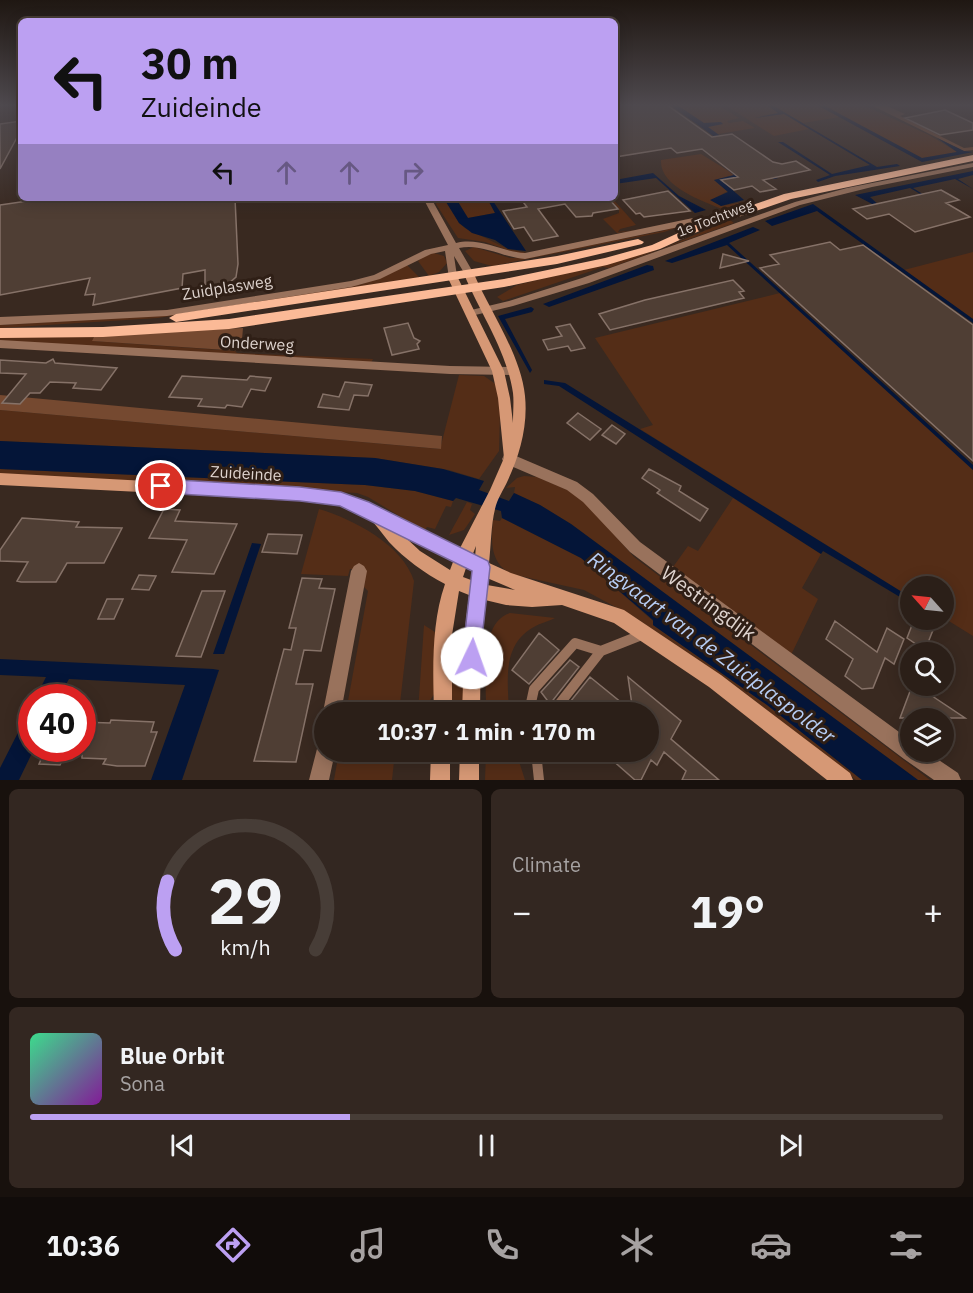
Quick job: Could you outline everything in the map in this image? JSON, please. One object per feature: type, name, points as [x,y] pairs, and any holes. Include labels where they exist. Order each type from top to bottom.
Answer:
[{"type":"main road","name":"1e Tochtweg","points":[[452,276],[566,258],[697,224],[788,196],[973,158]]},
{"type":"main road","name":"1e Tochtweg","points":[[459,290],[607,261],[656,247],[697,224]]},
{"type":"main road","name":"Zuidplasweg","points":[[68,331],[255,308],[452,276]]},
{"type":"main road","name":"Zuidplasweg","points":[[0,333],[68,331],[103,333],[229,324],[459,290]]},
{"type":"street","name":"1e Tochtweg","points":[[471,313],[551,292],[672,251],[799,203],[973,165]]},
{"type":"street","points":[[429,201],[452,246],[459,252],[512,371],[519,392],[520,410],[518,435],[509,459],[453,583],[447,615],[443,702]]},
{"type":"street","name":"1e Tochtweg","points":[[452,246],[477,243],[504,254],[525,256],[697,224]]},
{"type":"street","points":[[452,246],[449,252],[452,276],[498,371],[504,398],[509,459]]},
{"type":"street","name":"Zuidplasweg","points":[[0,321],[167,313],[351,284],[377,277],[428,252],[452,246]]},
{"type":"street","name":"Onderweg","points":[[0,344],[512,371]]},
{"type":"street","name":"Westringdijk","points":[[509,459],[572,486],[588,498],[635,547],[900,743]]},
{"type":"street","name":"Zuideinde","points":[[0,479],[309,495],[341,499],[462,559],[561,598]]},
{"type":"street","points":[[471,702],[472,649],[492,500]]},
{"type":"street","name":"Zuideinde","points":[[377,516],[393,537],[453,583],[478,592],[536,601],[561,598]]},
{"type":"street","points":[[334,702],[359,571]]},
{"type":"street","points":[[561,598],[597,607],[646,633],[750,707],[843,780]]},
{"type":"street","points":[[319,780],[323,762]]},
{"type":"street","points":[[440,780],[441,762]]},
{"type":"street","points":[[470,762],[470,780]]},
{"type":"street","name":"Westringdijk","points":[[926,762],[951,780]]},
{"type":"lane","points":[[561,702],[601,651],[646,633]]},
{"type":"lane","points":[[531,702],[534,689],[575,643],[601,651]]},
{"type":"lane","points":[[537,762],[539,780]]},
{"type":"shaded area","points":[[891,141],[940,141],[957,152],[922,158]]},
{"type":"shaded area","points":[[945,141],[951,141],[964,148],[973,147],[973,150],[964,151]]},
{"type":"shaded area","points":[[701,154],[735,175],[714,180],[728,191],[711,200],[721,206],[749,201],[722,209],[674,185],[662,169],[661,160]]},
{"type":"shaded area","points":[[436,201],[450,201],[459,223],[465,228],[508,249],[527,253],[518,254],[485,242],[458,238],[436,204]]},
{"type":"shaded area","points":[[451,201],[489,201],[495,213],[468,218]]},
{"type":"shaded area","points":[[612,201],[615,201],[636,225],[620,229],[618,232],[645,229],[617,233],[603,219],[619,213],[619,209]]},
{"type":"shaded area","points":[[706,218],[664,232],[492,266],[474,261],[465,251],[474,247],[510,258],[527,258],[662,231]]},
{"type":"shaded area","points":[[730,220],[734,223],[659,250]]},
{"type":"shaded area","points":[[659,250],[503,301],[497,297],[517,285]]},
{"type":"shaded area","points":[[973,252],[973,319],[904,270]]},
{"type":"shaded area","points":[[434,253],[444,256],[447,263],[439,272],[429,276],[418,261],[425,255]]},
{"type":"shaded area","points":[[407,265],[419,277],[158,318],[0,328],[0,325],[177,314],[362,284]]},
{"type":"shaded area","points":[[780,293],[973,470],[973,636],[954,624],[954,576],[900,576],[900,591],[640,429],[653,425],[595,338]]},
{"type":"shaded area","points":[[243,328],[241,351],[92,341],[95,335]]},
{"type":"shaded area","points":[[95,335],[93,341],[235,351],[237,353],[373,359],[371,363],[0,342],[0,337]]},
{"type":"shaded area","points":[[459,375],[484,376],[497,385],[500,413],[499,451],[479,479],[449,470],[375,458],[0,441],[0,410],[440,449]]},
{"type":"shaded area","points":[[0,395],[442,436],[441,449],[0,410]]},
{"type":"shaded area","points":[[0,469],[365,485],[415,491],[453,501],[451,507],[446,506],[435,529],[427,527],[424,531],[368,497],[357,493],[0,474]]},
{"type":"shaded area","points":[[537,477],[570,491],[586,503],[634,557],[900,757],[900,762],[906,762],[930,780],[918,780],[571,524],[540,505],[514,493],[515,487],[506,488],[517,478]]},
{"type":"shaded area","points":[[733,498],[821,554],[802,588],[818,599],[791,655],[673,567],[688,546],[698,551]]},
{"type":"shaded area","points":[[467,502],[472,504],[470,510],[475,514],[464,530],[449,535]]},
{"type":"shaded area","points":[[319,509],[347,519],[375,535],[399,556],[414,581],[400,702],[348,702],[368,591],[364,587],[366,570],[350,569],[348,576],[301,574]]},
{"type":"shaded area","points":[[502,518],[581,558],[653,621],[653,625],[767,705],[862,780],[856,780],[741,690],[636,618],[584,590],[511,574],[504,569],[499,564],[492,544],[493,520],[500,521]]},
{"type":"shaded area","points":[[510,613],[555,618],[529,630],[514,647],[509,667],[509,702],[486,702],[485,671],[488,642],[492,629],[500,619]]},
{"type":"shaded area","points":[[424,625],[438,634],[437,689],[429,702],[419,702]]},
{"type":"shaded area","points":[[451,642],[466,647],[464,702],[449,702]]},
{"type":"shaded area","points":[[337,762],[394,762],[392,780],[334,780]]},
{"type":"shaded area","points":[[486,762],[519,762],[525,780],[485,780]]},
{"type":"water","points":[[721,141],[728,141],[778,178],[774,179],[752,162],[741,176],[721,180],[744,200],[721,206],[710,200],[728,192],[714,180],[734,175],[723,166],[747,160]]},
{"type":"water","points":[[830,141],[877,167],[897,164],[900,166],[835,176],[818,182],[816,180],[830,175],[778,142],[783,142],[832,174],[870,165]]},
{"type":"water","points":[[884,141],[891,141],[922,158],[957,152],[942,141],[964,151],[973,152],[922,162]]},
{"type":"water","points":[[973,171],[973,175],[958,179],[973,189],[955,179],[913,188],[951,212],[910,188],[870,197],[881,207],[855,195]]},
{"type":"water","points":[[653,173],[679,196],[706,210],[695,213],[656,178],[618,184],[618,179]]},
{"type":"water","points":[[458,201],[468,218],[495,213],[489,201],[493,201],[526,251],[508,249],[495,240],[472,233],[459,223],[446,202]]},
{"type":"water","points":[[813,204],[973,319],[973,323],[817,211],[772,226],[765,221]]},
{"type":"water","points":[[753,227],[760,230],[729,243],[973,465],[973,470],[727,245],[672,263],[665,261]]},
{"type":"water","points":[[647,265],[653,266],[654,270],[549,307],[543,304]]},
{"type":"water","points":[[531,307],[534,309],[532,312],[505,319],[532,370],[530,373],[498,316]]},
{"type":"water","points":[[544,380],[565,383],[900,591],[900,597],[823,551],[821,554],[559,386],[544,384]]},
{"type":"water","name":"Ringvaart van de Zuidplaspolder","points":[[0,441],[375,458],[443,469],[484,481],[479,490],[509,501],[514,493],[540,505],[571,524],[918,780],[862,780],[767,705],[653,625],[653,620],[581,558],[502,518],[501,511],[456,498],[453,501],[415,491],[365,485],[0,469]]},
{"type":"water","points":[[252,543],[261,544],[224,654],[213,654]]},
{"type":"water","points":[[0,659],[219,670],[182,780],[151,780],[185,685],[69,679],[66,684],[42,684],[46,677],[0,675]]},
{"type":"water","points":[[18,733],[18,762],[28,762],[19,780],[0,780],[0,768]]},
{"type":"building","points":[[0,141],[15,141],[0,169]]},
{"type":"building","points":[[618,141],[743,141],[773,162],[782,164],[796,161],[810,170],[763,180],[776,189],[760,192],[752,186],[734,190],[721,180],[738,177],[702,149],[677,153],[671,148],[618,157]]},
{"type":"building","points":[[941,190],[959,200],[946,203],[970,217],[915,232],[889,214],[867,219],[853,209]]},
{"type":"building","points":[[668,191],[690,211],[644,217],[640,213],[636,214],[623,200]]},
{"type":"building","points":[[27,201],[235,201],[238,264],[236,277],[229,283],[205,288],[205,270],[183,274],[182,288],[93,305],[95,294],[85,295],[90,278],[0,295],[0,205]]},
{"type":"building","points":[[522,201],[611,201],[618,209],[593,213],[592,216],[576,217],[565,204],[538,209],[558,236],[533,241],[524,227],[514,229],[503,211],[527,207]]},
{"type":"building","points":[[830,242],[840,250],[863,245],[973,325],[973,461],[760,268],[779,264],[770,255]]},
{"type":"building","points":[[723,254],[749,261],[720,268]]},
{"type":"building","points":[[733,280],[744,291],[739,292],[744,298],[610,330],[599,314],[645,300]]},
{"type":"building","points":[[408,323],[414,338],[420,341],[417,344],[419,349],[392,355],[384,328]]},
{"type":"building","points":[[570,324],[585,348],[571,351],[568,346],[548,350],[543,340],[562,336],[556,327]]},
{"type":"building","points":[[53,359],[55,363],[117,368],[101,390],[73,388],[76,383],[50,382],[40,393],[30,393],[20,404],[2,403],[26,374],[0,373],[0,360],[46,363]]},
{"type":"building","points":[[182,376],[247,380],[250,376],[271,378],[265,391],[251,389],[242,407],[227,405],[225,408],[198,406],[202,399],[169,397]]},
{"type":"building","points":[[345,382],[372,385],[368,396],[354,395],[349,410],[318,407],[323,394],[339,397]]},
{"type":"building","points":[[578,413],[601,429],[590,440],[567,423]]},
{"type":"building","points":[[612,425],[625,434],[616,444],[602,435]]},
{"type":"building","points":[[649,469],[681,486],[679,491],[708,509],[700,521],[657,493],[660,490],[642,478]]},
{"type":"building","points":[[164,509],[180,510],[175,521],[237,524],[214,574],[172,572],[187,540],[149,538]]},
{"type":"building","points":[[22,518],[79,522],[76,527],[122,528],[104,563],[67,563],[56,582],[21,582],[17,581],[28,562],[0,561],[0,550]]},
{"type":"building","points":[[268,534],[302,535],[297,554],[262,552]]},
{"type":"building","points":[[139,575],[156,576],[149,590],[132,589]]},
{"type":"building","points":[[302,578],[322,579],[319,588],[335,589],[321,651],[304,650],[296,684],[313,684],[296,762],[254,761],[284,649],[291,650],[296,628],[289,628]]},
{"type":"building","points":[[202,591],[225,591],[201,657],[176,656]]},
{"type":"building","points":[[107,599],[123,599],[114,619],[98,619]]},
{"type":"building","points":[[835,621],[877,652],[887,628],[904,639],[900,642],[900,649],[894,664],[885,658],[873,688],[862,689],[845,676],[853,659],[826,639]]},
{"type":"building","points":[[910,630],[933,630],[928,642],[913,642],[907,638]]},
{"type":"building","points":[[539,633],[559,650],[529,684],[512,670]]},
{"type":"building","points":[[570,660],[579,667],[552,702],[548,702],[541,692]]},
{"type":"building","points":[[590,677],[621,702],[570,702]]},
{"type":"building","points":[[628,677],[658,702],[632,702]]},
{"type":"building","points":[[908,696],[932,696],[950,708],[904,708]]},
{"type":"building","points":[[659,703],[681,721],[671,739],[719,780],[682,780],[686,771],[664,752],[659,761]]},
{"type":"building","points":[[954,711],[965,718],[954,718]]},
{"type":"building","points":[[111,720],[154,722],[151,732],[157,732],[145,766],[103,764],[106,759],[96,759],[96,722],[110,723]]},
{"type":"building","points":[[40,762],[61,762],[60,765],[39,764]]},
{"type":"building","points":[[614,762],[650,762],[641,780],[635,780]]},
{"type":"route","points":[[161,486],[300,494],[341,499],[482,567],[473,629],[472,658]]}]
